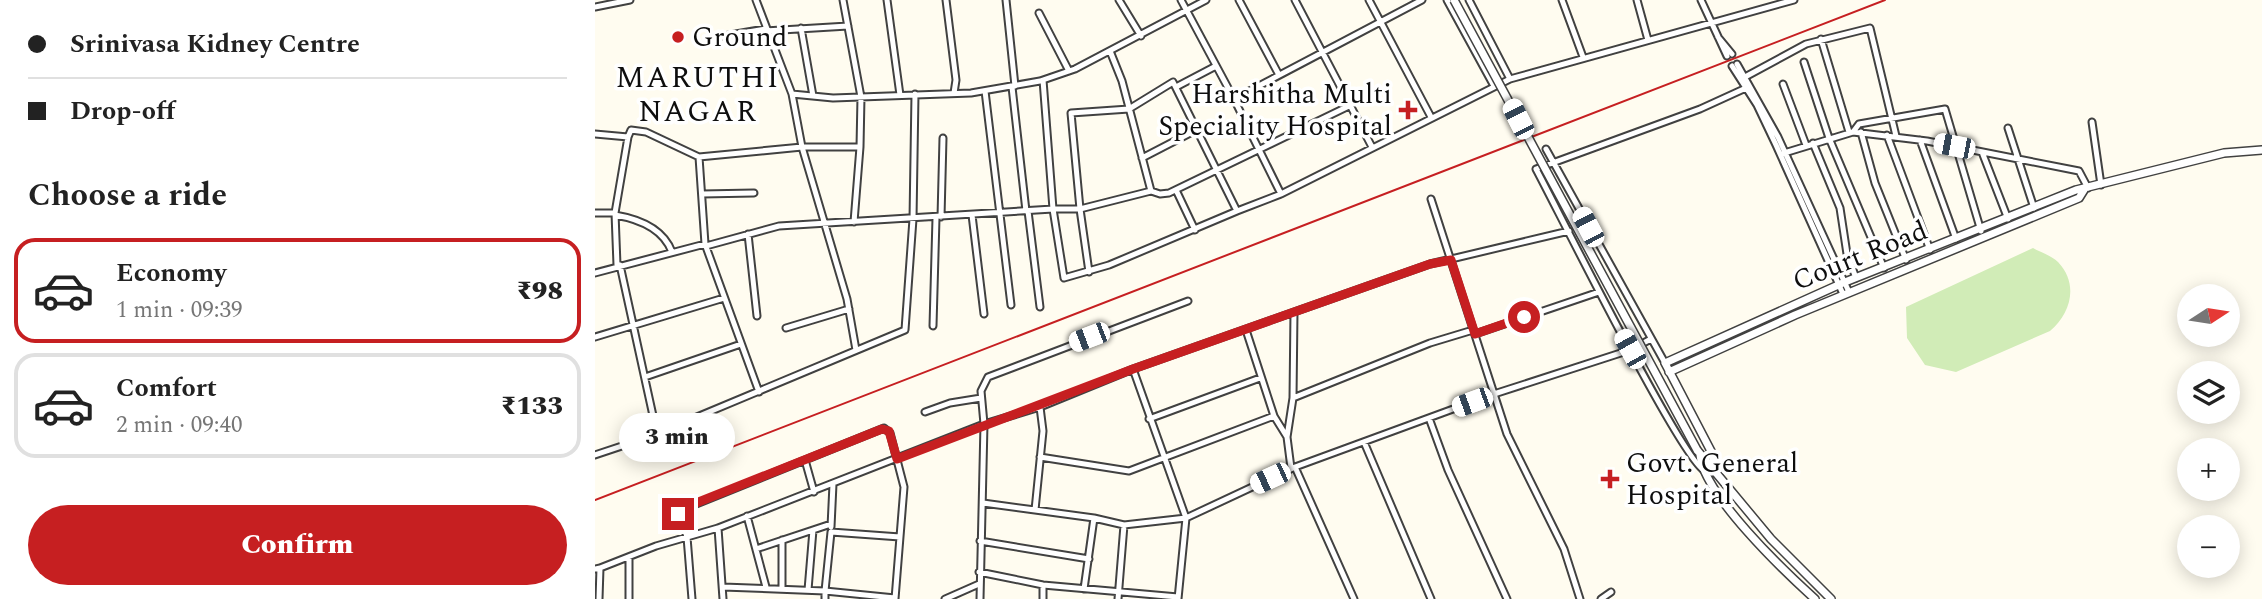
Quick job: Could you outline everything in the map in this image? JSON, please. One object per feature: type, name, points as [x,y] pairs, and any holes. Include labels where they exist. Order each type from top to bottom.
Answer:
[{"type":"street","points":[[595,7],[630,0]]},
{"type":"street","points":[[756,0],[765,30],[792,94],[802,147],[849,309],[856,351]]},
{"type":"street","points":[[843,0],[861,97],[854,222]]},
{"type":"street","points":[[887,0],[900,95]]},
{"type":"street","points":[[946,0],[956,80],[954,93]]},
{"type":"street","points":[[1006,0],[1027,211],[1040,307]]},
{"type":"street","points":[[1119,0],[1141,36]]},
{"type":"street","points":[[1181,0],[1281,194]]},
{"type":"street","points":[[792,94],[861,97],[954,93],[985,91],[1043,80],[1069,71],[1141,36],[1206,0]]},
{"type":"street","points":[[1239,0],[1279,75]]},
{"type":"street","points":[[1295,0],[1372,147]]},
{"type":"street","points":[[1369,0],[1430,117]]},
{"type":"street","points":[[1234,99],[1422,0]]},
{"type":"street","points":[[1447,0],[1494,86]]},
{"type":"street","points":[[1454,0],[1699,452],[1705,471],[1759,545],[1815,599]]},
{"type":"street","points":[[1469,0],[1510,79]]},
{"type":"street","points":[[1562,0],[1583,57]]},
{"type":"street","points":[[1637,0],[1648,40]]},
{"type":"street","points":[[1701,0],[1729,55]]},
{"type":"street","points":[[1043,80],[1053,209],[1064,278],[1089,272],[1281,194],[1510,79],[1771,3],[1794,0]]},
{"type":"street","points":[[1039,13],[1069,71]]},
{"type":"street","points":[[718,37],[765,30],[848,26]]},
{"type":"street","points":[[1745,77],[1821,39],[1870,27],[1896,136]]},
{"type":"street","points":[[801,28],[813,96]]},
{"type":"street","points":[[1821,39],[1854,132],[1906,260]]},
{"type":"street","points":[[1110,51],[1151,191]]},
{"type":"street","points":[[1804,62],[1829,138],[1884,268]]},
{"type":"street","points":[[1176,87],[1216,65]]},
{"type":"street","points":[[1783,153],[1735,65],[1745,77],[1783,153],[1846,293]]},
{"type":"street","points":[[1089,272],[1071,113],[1129,109],[1173,82],[1237,211]]},
{"type":"street","points":[[1783,84],[1843,218],[1847,254],[1856,278]]},
{"type":"street","points":[[1705,471],[1701,471],[1691,456],[1630,349],[1536,169],[1700,109],[1746,88]]},
{"type":"street","points":[[985,91],[1011,305]]},
{"type":"street","points":[[595,455],[657,434],[905,330],[913,219],[915,94]]},
{"type":"street","points":[[595,273],[772,227],[1080,209],[1151,191],[1160,194],[1176,190],[1219,170],[1351,105]]},
{"type":"street","points":[[1854,132],[1859,124],[1945,109],[1981,231]]},
{"type":"street","points":[[2092,122],[2101,185]]},
{"type":"street","points":[[2008,128],[2015,158],[2034,208]]},
{"type":"street","points":[[1142,158],[1198,129]]},
{"type":"street","points":[[657,434],[618,265],[615,214],[631,130],[646,132],[699,157],[802,147],[860,147]]},
{"type":"street","points":[[1783,153],[1854,132],[1896,136],[2079,171],[2086,189]]},
{"type":"street","points":[[595,134],[628,137]]},
{"type":"street","points":[[1887,135],[1930,250]]},
{"type":"street","points":[[933,326],[943,138]]},
{"type":"street","points":[[1920,140],[1956,240]]},
{"type":"street","points":[[1546,149],[1665,363],[1713,455],[1713,465]]},
{"type":"street","name":"Court Road","points":[[1665,363],[1842,283],[1981,231],[2076,190],[2224,153],[2262,150]]},
{"type":"street","points":[[1982,152],[2008,219]]},
{"type":"street","points":[[699,157],[705,245],[759,392]]},
{"type":"street","name":"Court Road","points":[[1669,372],[1846,293],[2079,198],[2086,189]]},
{"type":"street","points":[[1176,190],[1195,230]]},
{"type":"street","points":[[702,194],[754,193]]},
{"type":"street","points":[[1431,199],[1494,394],[1522,468],[1564,550],[1580,599]]},
{"type":"street","points":[[595,213],[615,214],[646,223],[667,241],[672,252]]},
{"type":"street","points":[[972,215],[984,314]]},
{"type":"street","points":[[599,599],[598,568],[718,528],[984,424],[1040,407],[1133,369],[1294,312],[1451,260],[1569,231]]},
{"type":"street","points":[[748,234],[757,316]]},
{"type":"street","points":[[1293,398],[1430,343],[1474,332],[1599,292]]},
{"type":"street","points":[[595,337],[724,298]]},
{"type":"street","points":[[980,599],[984,424],[982,383],[990,375],[1188,301]]},
{"type":"street","points":[[786,328],[849,309]]},
{"type":"street","points":[[1294,312],[1293,398],[1287,437],[1293,468],[1354,599]]},
{"type":"street","points":[[1246,330],[1273,416],[1287,437]]},
{"type":"street","points":[[983,503],[1094,518],[1124,525],[1185,519],[1293,468],[1494,394],[1630,349],[1651,339]]},
{"type":"street","points":[[645,377],[741,344]]},
{"type":"street","points":[[979,572],[1118,595],[1178,598],[1185,519],[1133,369]]},
{"type":"street","points":[[1149,419],[1260,378]]},
{"type":"street","points":[[925,412],[950,403],[981,398]]},
{"type":"street","points":[[1035,510],[1043,431],[1040,407]]},
{"type":"street","points":[[1040,457],[1121,471],[1163,460],[1273,416]]},
{"type":"street","points":[[1429,418],[1448,470],[1507,599]]},
{"type":"street","points":[[692,599],[687,537],[679,510],[884,428],[890,433],[904,486],[895,598],[782,587],[723,587]]},
{"type":"street","points":[[1364,442],[1431,599]]},
{"type":"street","points":[[1699,452],[1713,465],[1755,521],[1831,599]]},
{"type":"street","points":[[805,460],[814,492]]},
{"type":"street","points":[[825,599],[833,484]]},
{"type":"street","points":[[747,516],[766,587]]},
{"type":"street","points":[[1084,589],[1094,518]]},
{"type":"street","points":[[756,549],[831,524]]},
{"type":"street","points":[[1118,595],[1124,525]]},
{"type":"street","points":[[718,528],[723,599]]},
{"type":"street","points":[[808,590],[813,530]]},
{"type":"street","points":[[831,532],[900,537]]},
{"type":"street","points":[[782,540],[782,587]]},
{"type":"street","points":[[980,541],[1089,559]]},
{"type":"street","points":[[629,557],[629,599]]},
{"type":"street","points":[[945,599],[979,584]]},
{"type":"street","points":[[1043,584],[1043,599]]},
{"type":"street","points":[[1601,599],[1611,592]]},
{"type":"green space","points":[[2033,248],[2058,262],[2069,280],[2070,298],[2057,324],[2050,331],[1956,372],[1925,365],[1907,338],[1906,307]]},
{"type":"railway","points":[[595,500],[1885,0]]},
{"type":"place","name":"Ground","points":[[678,37]]},
{"type":"place","name":"Harshitha Multi Speciality Hospital","points":[[1408,110]]},
{"type":"place","name":"Govt. General Hospital","points":[[1610,479]]},
{"type":"district","name":"MARUTHI NAGAR","points":[[698,95]]},
{"type":"route","points":[[678,514],[681,509],[882,429],[889,431],[897,459],[984,424],[1040,407],[1133,369],[1381,284],[1430,264],[1451,260],[1475,334],[1524,317]]}]
